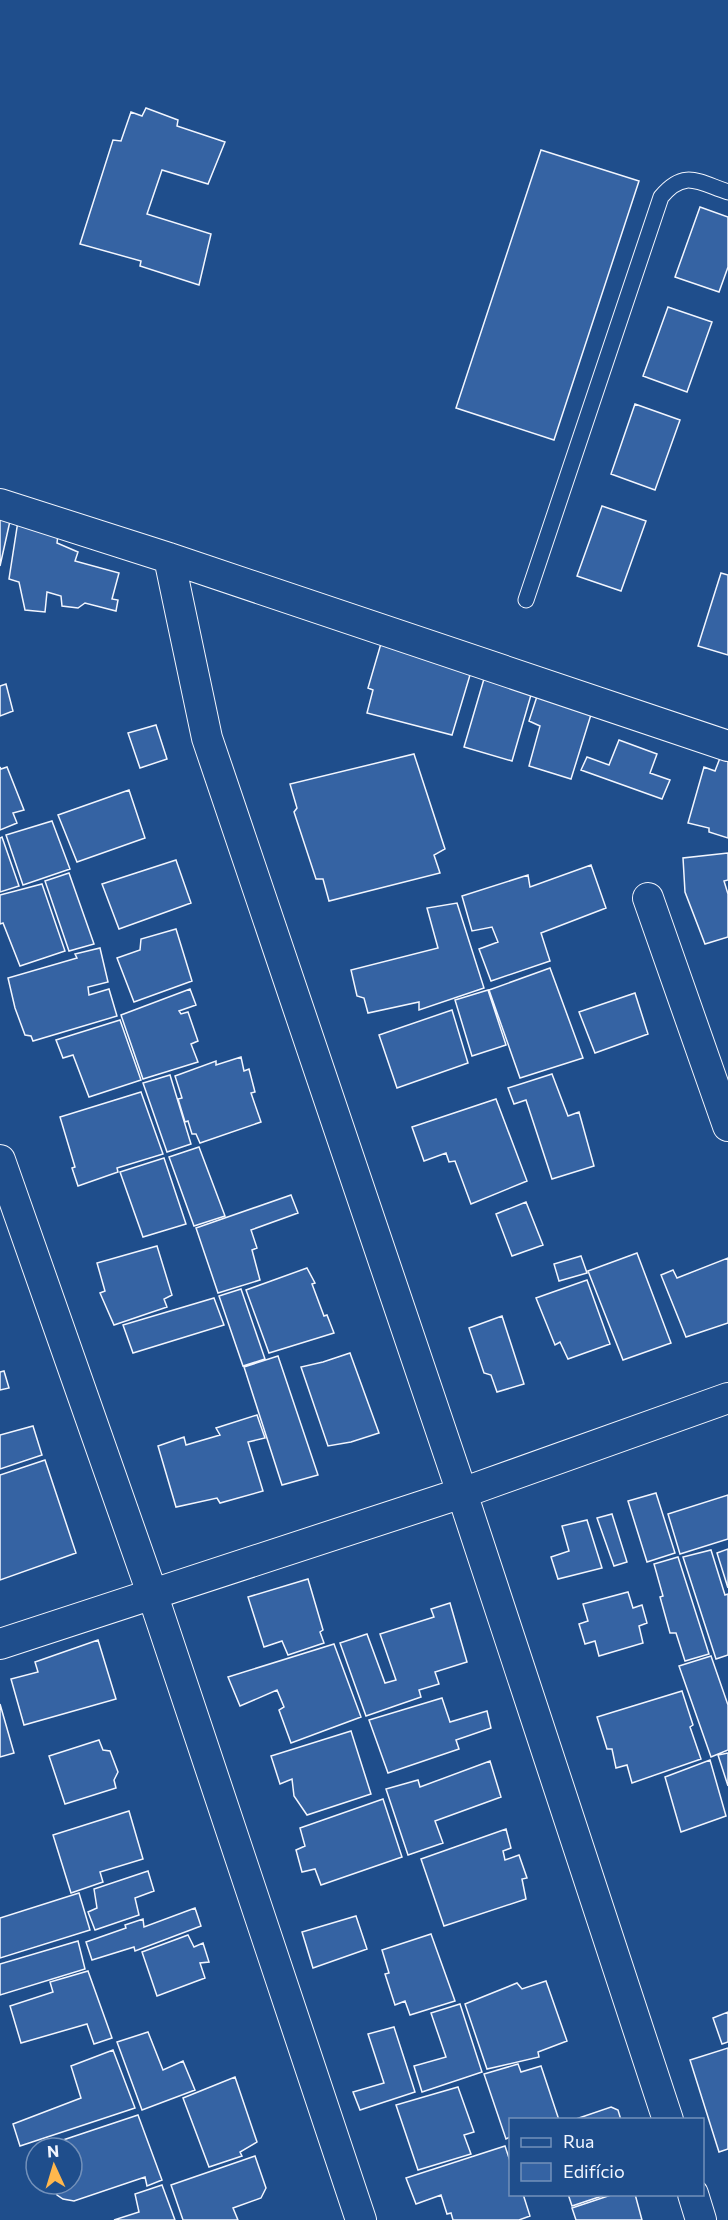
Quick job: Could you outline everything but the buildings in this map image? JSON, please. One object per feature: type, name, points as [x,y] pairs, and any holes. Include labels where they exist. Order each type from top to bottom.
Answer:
[{"type":"street","points":[[0,504],[169,558],[728,746]]},
{"type":"street","points":[[169,558],[207,738],[462,1493],[667,2118]]},
{"type":"street","points":[[648,898],[728,1126]]},
{"type":"street","points":[[0,1160],[153,1596],[361,2220]]},
{"type":"street","points":[[0,1644],[153,1596],[462,1493],[728,1398]]},
{"type":"street","points":[[694,2196],[701,2220]]},
{"type":"lane","points":[[526,600],[661,197],[672,183],[690,180],[728,192]]}]
